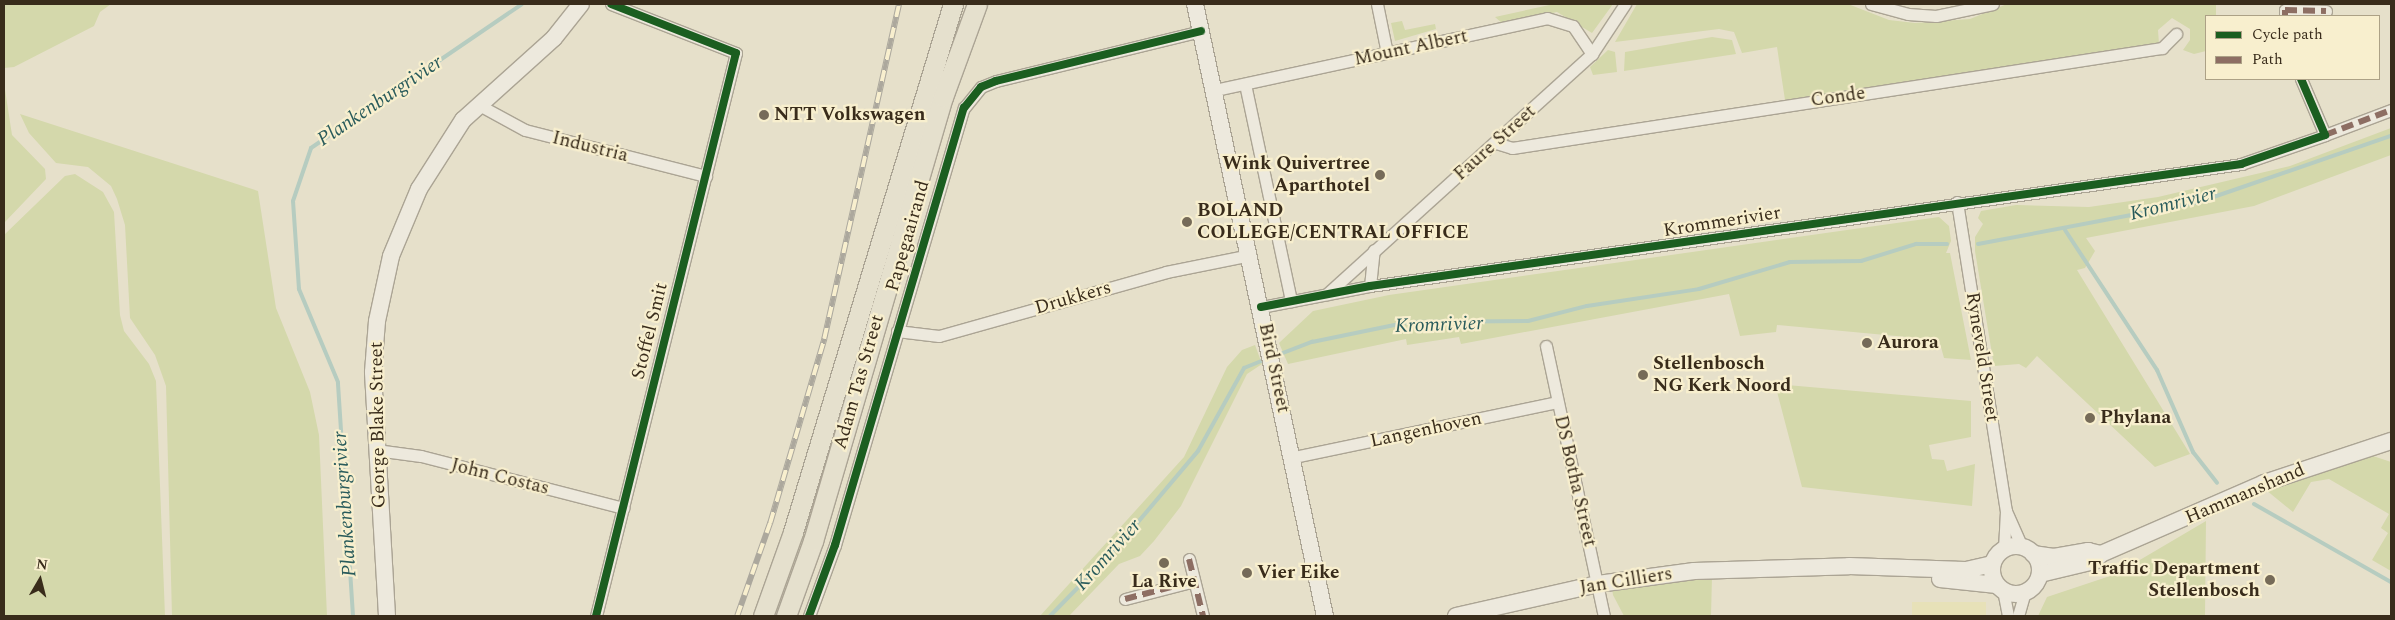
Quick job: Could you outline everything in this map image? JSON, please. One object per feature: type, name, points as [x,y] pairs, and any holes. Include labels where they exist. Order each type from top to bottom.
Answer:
[{"type":"main road","name":"Adam Tas Street","points":[[763,616],[793,532],[923,91],[953,4]]},
{"type":"main road","name":"Adam Tas Street","points":[[786,616],[814,541],[943,97],[977,4]]},
{"type":"main road","points":[[923,91],[943,97]]},
{"type":"street","name":"George Blake Street","points":[[387,616],[376,450],[376,329],[391,256],[437,157],[479,105],[554,38],[582,4]]},
{"type":"street","name":"Stoffel Smit","points":[[596,616],[736,53],[611,4]]},
{"type":"street","name":"Bird Street","points":[[1194,4],[1215,90],[1294,458],[1325,616]]},
{"type":"street","points":[[1377,4],[1387,52]]},
{"type":"street","name":"Faure Street","points":[[1327,294],[1496,143],[1592,54],[1625,4]]},
{"type":"street","points":[[1871,4],[1908,14],[1936,16],[1993,4]]},
{"type":"street","points":[[2285,15],[2286,10],[2326,11]]},
{"type":"street","name":"Mount Albert","points":[[1215,90],[1547,18],[1573,26],[1592,54]]},
{"type":"street","name":"Papegaairand","points":[[809,616],[897,331],[960,117],[971,98],[996,82],[1202,31]]},
{"type":"street","name":"Conde","points":[[1496,143],[1512,148],[2162,48],[2176,34]]},
{"type":"street","points":[[2301,80],[2324,135],[2391,110]]},
{"type":"street","points":[[1244,84],[1291,301]]},
{"type":"street","name":"Industria","points":[[479,105],[525,130],[706,176]]},
{"type":"street","name":"Krommerivier","points":[[1261,307],[1370,286],[2162,172],[2188,174],[2200,167],[2269,157],[2324,135]]},
{"type":"street","name":"Ryneveld Street","points":[[1957,202],[2006,511],[2004,549]]},
{"type":"street","points":[[1370,286],[1374,250]]},
{"type":"street","name":"Drukkers","points":[[897,331],[939,336],[1166,272],[1250,255]]},
{"type":"street","name":"DS Botha Street","points":[[1546,346],[1604,616]]},
{"type":"street","name":"Langenhoven","points":[[1294,458],[1557,402]]},
{"type":"street","name":"Hammanshand","points":[[2040,574],[2094,561],[2101,554],[2264,483],[2391,441]]},
{"type":"street","points":[[2374,446],[2391,456]]},
{"type":"street","name":"John Costas","points":[[376,450],[421,456],[623,508]]},
{"type":"street","name":"Ryneveld Street","points":[[2006,511],[2028,550]]},
{"type":"street","points":[[2008,616],[1992,564],[2004,549],[2028,550],[2040,574],[2025,592],[2018,616]]},
{"type":"street","name":"Hammanshand","points":[[2028,550],[2054,557],[2088,551],[2101,554]]},
{"type":"street","points":[[1189,559],[1203,616]]},
{"type":"street","name":"Jan Cilliers","points":[[1456,616],[1598,584],[1694,571],[1799,568],[1966,570],[1992,564]]},
{"type":"street","name":"Jan Cilliers","points":[[1799,568],[2000,588]]},
{"type":"street","points":[[1125,599],[1194,581]]},
{"type":"street","points":[[2000,588],[2025,592]]},
{"type":"shaded area","points":[[1912,602],[1986,602],[1986,616],[1912,616]]},
{"type":"green space","points":[[4,4],[111,4],[100,12],[94,26],[14,67],[4,68]]},
{"type":"green space","points":[[1554,4],[1613,4],[1592,33],[1557,12],[1502,23],[1495,17]]},
{"type":"green space","points":[[1637,4],[1848,4],[1889,20],[1915,23],[1970,19],[2007,4],[2216,4],[2216,15],[2205,15],[2205,51],[2194,54],[2183,50],[2190,40],[2190,29],[2172,18],[2158,30],[2159,44],[1785,100],[1777,47],[1742,53],[1734,32],[1719,29],[1615,42]]},
{"type":"green space","points":[[1402,21],[1405,30],[1435,24],[1436,29],[1395,41],[1391,23]]},
{"type":"green space","points":[[1712,37],[1732,40],[1736,54],[1624,71],[1625,52]]},
{"type":"green space","points":[[1608,50],[1615,52],[1617,72],[1593,75],[1590,67]]},
{"type":"green space","points":[[4,83],[12,135],[45,169],[46,179],[4,223]]},
{"type":"green space","points":[[20,114],[258,191],[276,308],[310,392],[319,435],[327,616],[172,616],[166,386],[155,355],[130,318],[125,225],[111,186],[88,167],[56,163],[29,133]]},
{"type":"green space","points":[[2391,128],[2391,155],[2254,206],[2086,238],[2095,251],[2085,268],[2077,270],[2190,454],[2155,467],[2037,356],[2026,368],[2019,364],[1994,366],[1975,251],[1975,237],[1983,224],[1978,218],[1981,211],[2016,205],[2089,207],[2158,197],[2290,166]]},
{"type":"green space","points":[[75,174],[103,192],[114,212],[120,315],[124,331],[149,364],[156,381],[165,616],[4,616],[4,235],[65,176]]},
{"type":"green space","points":[[1939,217],[1949,226],[1951,241],[1946,253],[1950,253],[1971,360],[1944,358],[1939,340],[1777,325],[1776,332],[1740,336],[1729,294],[1461,344],[1459,337],[1407,345],[1406,339],[1288,364],[1279,343],[1313,311],[1389,295]]},
{"type":"green space","points":[[1255,345],[1262,364],[1247,374],[1181,506],[1154,541],[1140,556],[1119,564],[1069,616],[1040,616],[1184,457],[1227,367],[1242,350]]},
{"type":"green space","points":[[1775,384],[1971,401],[1971,437],[1929,445],[1932,459],[1944,460],[1947,471],[1975,464],[1972,506],[1802,487]]},
{"type":"green space","points":[[2370,455],[2391,462],[2391,571],[2372,560],[2388,533],[2381,528],[2389,514],[2329,479],[2311,482],[2293,512],[2266,490]]},
{"type":"green space","points":[[2206,521],[2205,616],[2038,616],[2047,597],[2116,574]]},
{"type":"green space","points":[[1712,577],[1711,616],[1624,616],[1613,595],[1612,589]]},
{"type":"waterway","name":"Plankenburgrivier","points":[[353,616],[338,382],[299,289],[293,201],[311,148],[522,4]]},
{"type":"waterway","name":"Kromrivier","points":[[1978,244],[2196,203],[2391,136]]},
{"type":"waterway","points":[[2065,230],[2157,370],[2193,452],[2217,483]]},
{"type":"waterway","name":"Kromrivier","points":[[1275,356],[1312,342],[1409,322],[1528,321],[1587,306],[1699,289],[1790,262],[1861,261],[1916,244],[1947,244]]},
{"type":"waterway","name":"Kromrivier","points":[[1050,616],[1111,554],[1198,451],[1244,368],[1266,359]]},
{"type":"waterway","points":[[2254,504],[2391,582]]},
{"type":"railway","points":[[737,616],[770,523],[824,339],[899,4]]},
{"type":"marked path","points":[[2285,15],[2285,10],[2326,11]]},
{"type":"marked path","points":[[2325,135],[2391,110]]},
{"type":"marked path","points":[[1189,559],[1203,616]]},
{"type":"marked path","points":[[1125,599],[1194,581]]},
{"type":"cycle path","points":[[596,616],[736,53],[611,4]]},
{"type":"cycle path","points":[[809,616],[835,545],[964,108],[981,87],[996,81],[1201,31]]},
{"type":"cycle path","points":[[1261,307],[1370,286],[2241,164],[2325,135],[2301,80]]},
{"type":"place","name":"NTT Volkswagen","points":[[764,115]]},
{"type":"place","name":"Wink Quivertree Aparthotel","points":[[1380,175]]},
{"type":"place","name":"BOLAND COLLEGE/CENTRAL OFFICE","points":[[1187,222]]},
{"type":"place","name":"Aurora","points":[[1867,343]]},
{"type":"place","name":"Stellenbosch NG Kerk Noord","points":[[1643,375]]},
{"type":"place","name":"Phylana","points":[[2090,418]]},
{"type":"place","name":"La Rive","points":[[1164,563]]},
{"type":"place","name":"Vier Eike","points":[[1247,573]]},
{"type":"place","name":"Traffic Department Stellenbosch","points":[[2270,580]]}]
